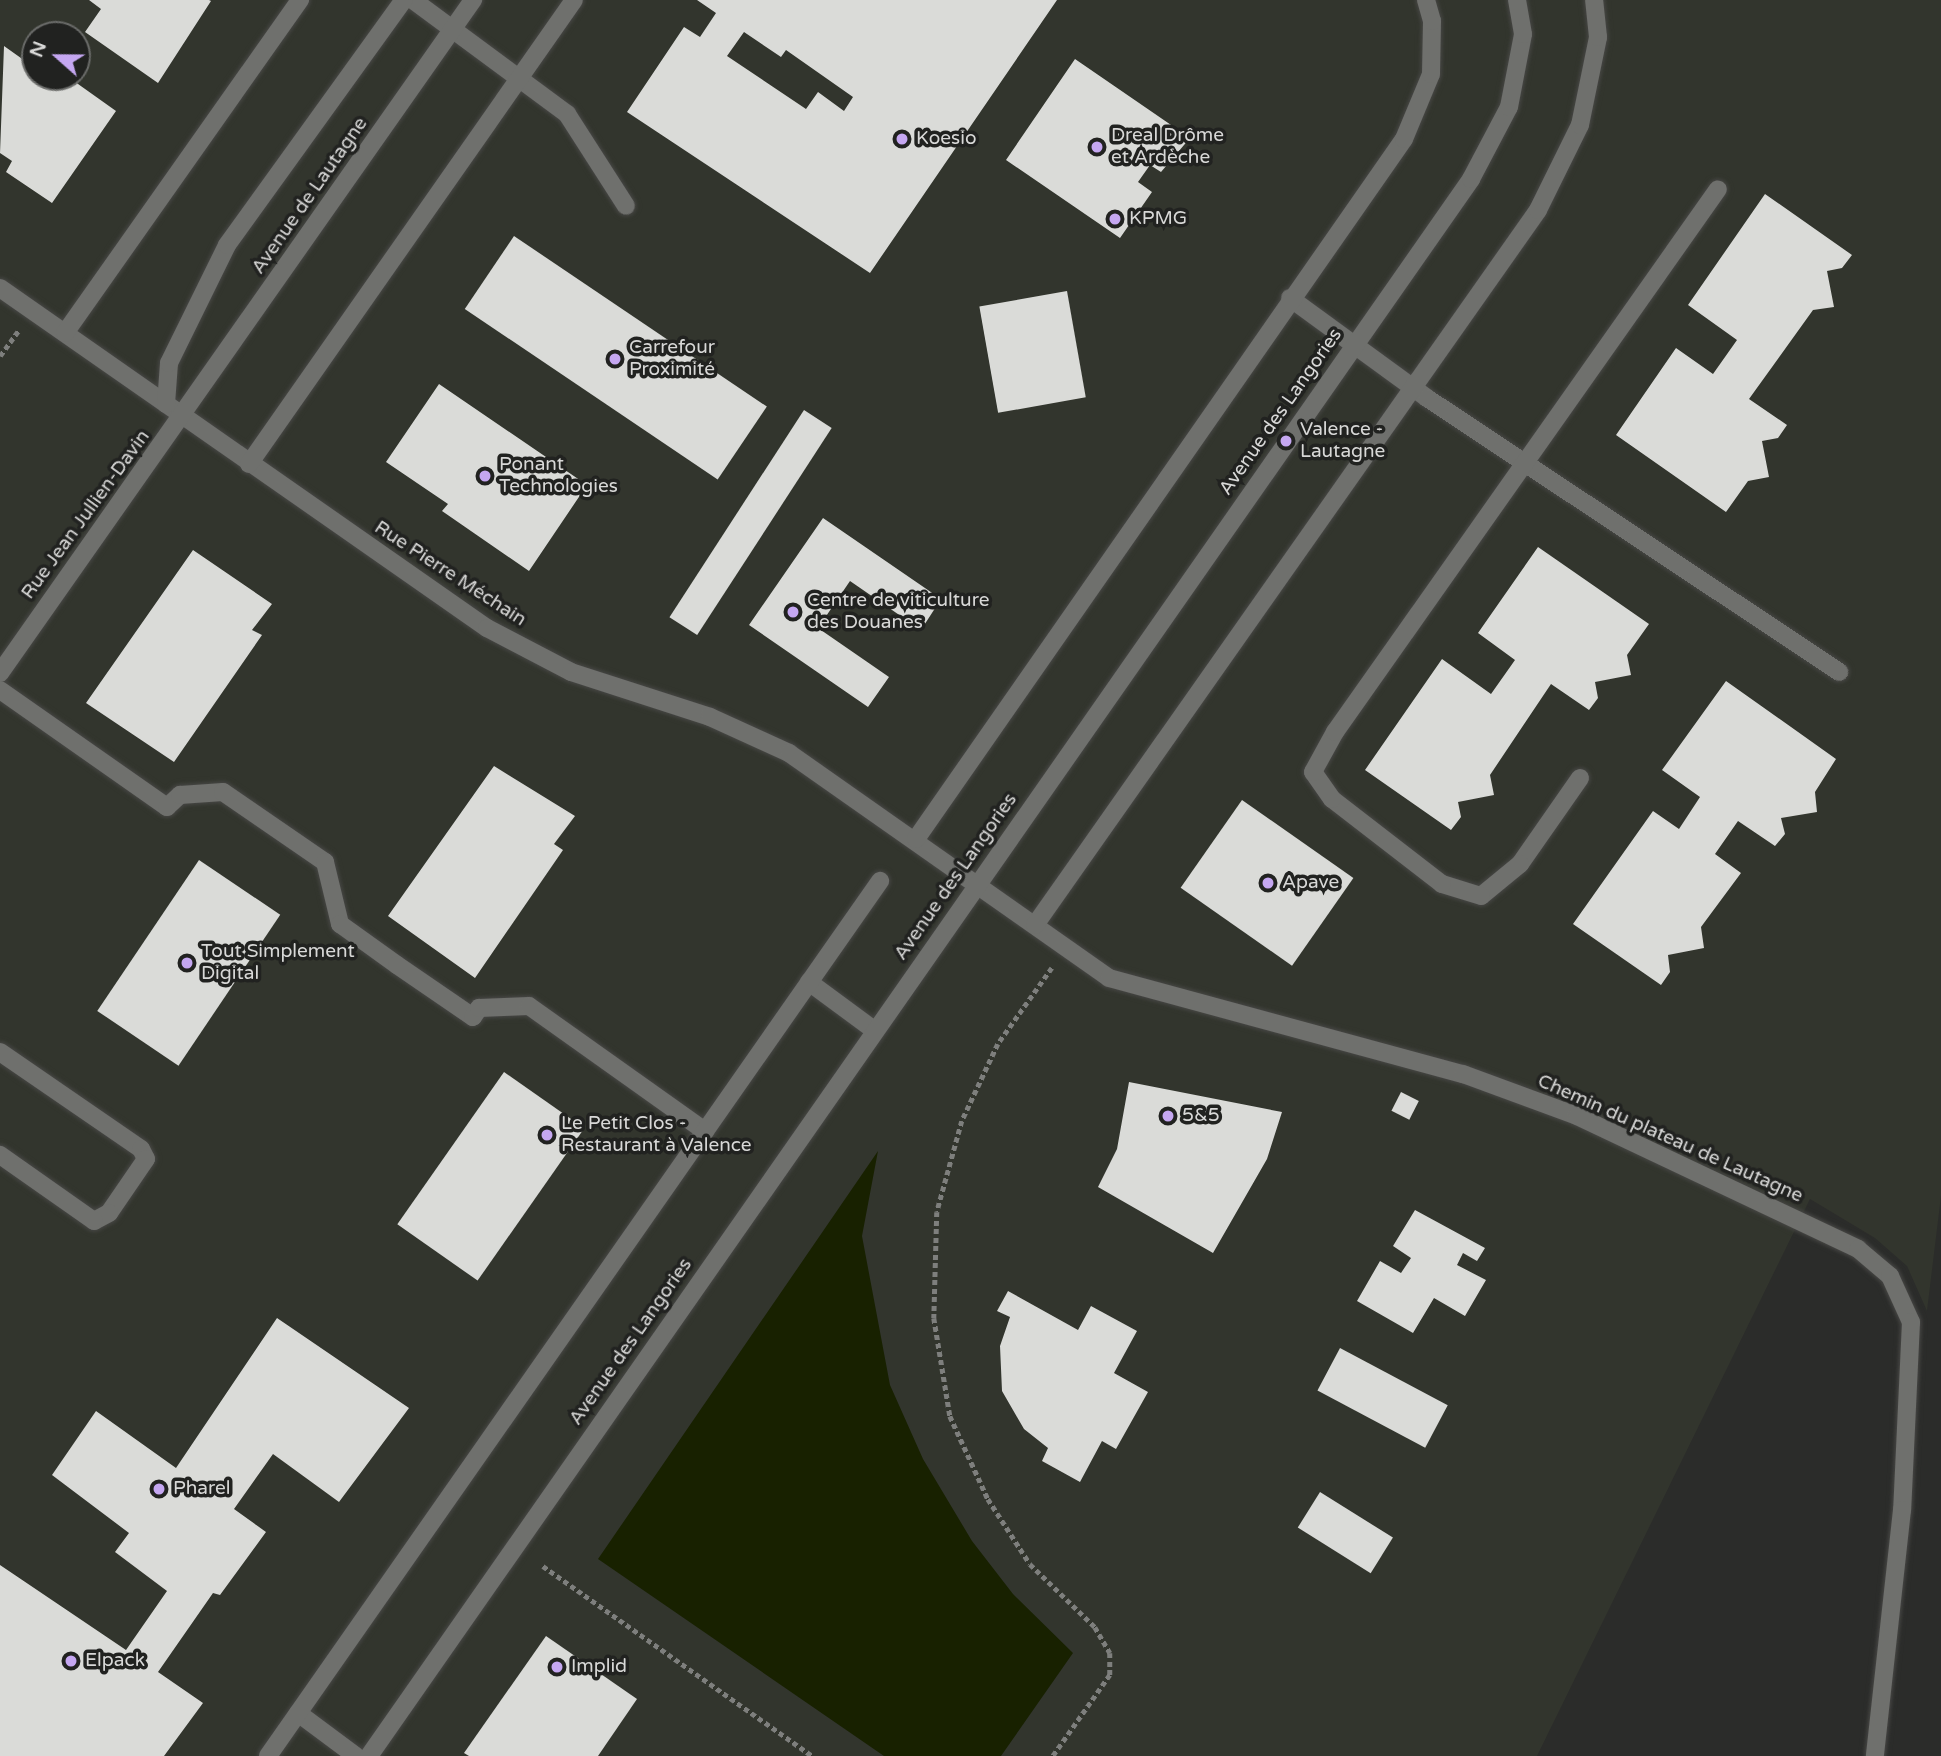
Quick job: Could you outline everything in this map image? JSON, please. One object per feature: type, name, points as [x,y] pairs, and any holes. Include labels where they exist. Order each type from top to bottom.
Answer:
[{"type":"street","points":[[65,333],[300,0]]},
{"type":"street","name":"Avenue de Lautagne","points":[[166,404],[169,363],[227,245],[404,0]]},
{"type":"street","points":[[413,0],[567,114],[626,206]]},
{"type":"street","name":"Avenue de Lautagne","points":[[183,416],[473,0]]},
{"type":"street","points":[[249,464],[574,0]]},
{"type":"street","points":[[916,839],[1290,298],[1404,139],[1432,74],[1432,22],[1426,0]]},
{"type":"street","name":"Avenue des Langories","points":[[369,1756],[1471,179],[1509,107],[1523,34],[1517,0]]},
{"type":"street","points":[[1035,925],[1538,210],[1580,125],[1598,37],[1594,0]]},
{"type":"street","points":[[1580,778],[1520,864],[1481,896],[1442,884],[1332,799],[1313,772],[1335,732],[1718,190]]},
{"type":"street","name":"Rue Pierre Méchain","points":[[0,288],[487,628],[571,672],[710,716],[789,753],[977,884]]},
{"type":"street","points":[[1290,298],[1413,388],[1525,460],[1839,672]]},
{"type":"street","name":"Rue Jean Jullien-Davin","points":[[0,673],[183,416]]},
{"type":"street","points":[[0,690],[167,807],[180,795],[223,792],[325,862],[340,924],[397,965],[473,1017],[479,1007],[529,1006],[705,1131]]},
{"type":"street","points":[[268,1756],[880,881]]},
{"type":"street","name":"Chemin du plateau de Lautagne","points":[[977,884],[1109,978],[1463,1074],[1577,1116],[1858,1249],[1890,1276],[1911,1322],[1911,1365],[1902,1510],[1875,1756]]},
{"type":"street","points":[[809,982],[874,1030]]},
{"type":"street","points":[[0,1052],[141,1149],[146,1159],[109,1213],[94,1221],[0,1156]]},
{"type":"street","points":[[298,1713],[356,1756]]},
{"type":"path","points":[[1053,1756],[1110,1675],[1110,1653],[1095,1628],[1030,1564],[988,1499],[950,1416],[934,1318],[937,1212],[962,1121],[998,1044],[1067,948]]},
{"type":"path","points":[[543,1566],[812,1756]]},
{"type":"shaded area","points":[[0,0],[1941,0],[1941,1196],[1927,1311],[1907,1266],[1875,1238],[1810,1199],[1537,1756],[0,1756]]},
{"type":"shaded area","points":[[878,1151],[862,1236],[890,1385],[923,1459],[972,1541],[1013,1594],[1073,1653],[1001,1756],[884,1756],[598,1559]]},
{"type":"building","points":[[89,0],[211,1],[158,83],[91,36],[91,23],[101,9]]},
{"type":"building","points":[[697,0],[1057,0],[870,273],[627,112],[684,27],[700,37],[716,13]],"holes":[[[744,32],[781,57],[786,50],[853,97],[844,111],[818,92],[806,109],[727,56]]]},
{"type":"building","points":[[4,46],[21,58],[21,91],[88,91],[116,111],[52,203],[6,172],[12,161],[0,153]]},
{"type":"building","points":[[1075,59],[1190,138],[1161,172],[1150,165],[1138,182],[1152,192],[1120,238],[1006,160]]},
{"type":"building","points":[[1765,194],[1852,255],[1842,268],[1827,271],[1834,307],[1813,310],[1749,399],[1787,425],[1778,438],[1762,441],[1769,477],[1748,481],[1726,512],[1616,435],[1676,348],[1713,374],[1737,340],[1688,305]]},
{"type":"building","name":"Carrefour Proximité","points":[[514,236],[767,407],[718,480],[465,309]]},
{"type":"building","points":[[1067,291],[1086,397],[998,413],[979,306]]},
{"type":"building","name":"Ponant Technologies","points":[[439,384],[587,485],[529,571],[442,511],[448,504],[386,462]]},
{"type":"building","points":[[804,410],[832,428],[697,635],[669,617]]},
{"type":"building","name":"Centre de viticulture des Douanes","points":[[823,518],[941,599],[921,630],[850,581],[818,628],[889,677],[868,707],[749,625]]},
{"type":"building","points":[[1538,547],[1649,624],[1627,655],[1631,675],[1595,682],[1598,698],[1589,710],[1551,684],[1490,775],[1494,795],[1458,802],[1461,817],[1451,830],[1365,770],[1442,659],[1491,694],[1515,660],[1478,633]]},
{"type":"building","points":[[193,550],[272,604],[252,630],[262,635],[174,762],[86,703]]},
{"type":"building","points":[[1726,681],[1836,759],[1815,792],[1817,812],[1781,818],[1785,834],[1775,846],[1738,821],[1715,854],[1741,873],[1701,927],[1704,948],[1668,955],[1670,972],[1661,985],[1573,924],[1653,811],[1679,829],[1700,797],[1662,770]]},
{"type":"building","points":[[494,766],[575,816],[554,844],[563,850],[475,978],[388,916]]},
{"type":"building","name":"Apave","points":[[1242,800],[1353,878],[1292,966],[1181,888]]},
{"type":"building","points":[[199,860],[280,915],[178,1066],[97,1011]]},
{"type":"building","points":[[504,1072],[584,1128],[478,1281],[397,1224]]},
{"type":"building","points":[[1129,1082],[1282,1112],[1267,1159],[1213,1253],[1098,1187],[1117,1149]]},
{"type":"building","points":[[1401,1092],[1419,1101],[1409,1120],[1391,1111]]},
{"type":"building","points":[[1415,1210],[1485,1248],[1477,1261],[1463,1253],[1457,1265],[1486,1280],[1465,1316],[1434,1298],[1413,1333],[1357,1301],[1380,1261],[1401,1273],[1411,1258],[1393,1246]]},
{"type":"building","points":[[1008,1291],[1078,1330],[1091,1306],[1137,1331],[1114,1373],[1148,1392],[1116,1449],[1102,1441],[1080,1482],[1042,1461],[1048,1448],[1024,1429],[1002,1391],[1000,1346],[1010,1317],[997,1311]]},
{"type":"building","name":"Pharel","points":[[277,1318],[409,1408],[339,1502],[273,1454],[234,1509],[266,1532],[220,1595],[213,1593],[158,1672],[203,1703],[164,1756],[0,1756],[0,1565],[126,1650],[167,1591],[115,1552],[129,1533],[52,1475],[96,1411],[176,1468]]},
{"type":"building","points":[[1340,1348],[1448,1405],[1425,1448],[1317,1390]]},
{"type":"building","points":[[1320,1492],[1393,1538],[1371,1573],[1298,1528]]},
{"type":"building","name":"Implid","points":[[546,1636],[637,1699],[598,1756],[469,1756],[464,1753]]},
{"type":"place","name":"Koesio","points":[[902,139]]},
{"type":"place","name":"Dreal Drôme et Ardèche","points":[[1097,147]]},
{"type":"place","name":"KPMG","points":[[1115,219]]},
{"type":"place","name":"Carrefour Proximité","points":[[615,359]]},
{"type":"place","name":"Valence - Lautagne","points":[[1286,441]]},
{"type":"place","name":"Ponant Technologies","points":[[485,476]]},
{"type":"place","name":"Centre de viticulture des Douanes","points":[[793,612]]},
{"type":"place","name":"Apave","points":[[1268,883]]},
{"type":"place","name":"Tout Simplement Digital","points":[[187,963]]},
{"type":"place","name":"5&5","points":[[1168,1116]]},
{"type":"place","name":"Le Petit Clos - Restaurant à Valence","points":[[547,1135]]},
{"type":"place","name":"Pharel","points":[[159,1489]]},
{"type":"place","name":"Elpack","points":[[71,1661]]},
{"type":"place","name":"Implid","points":[[557,1667]]}]
